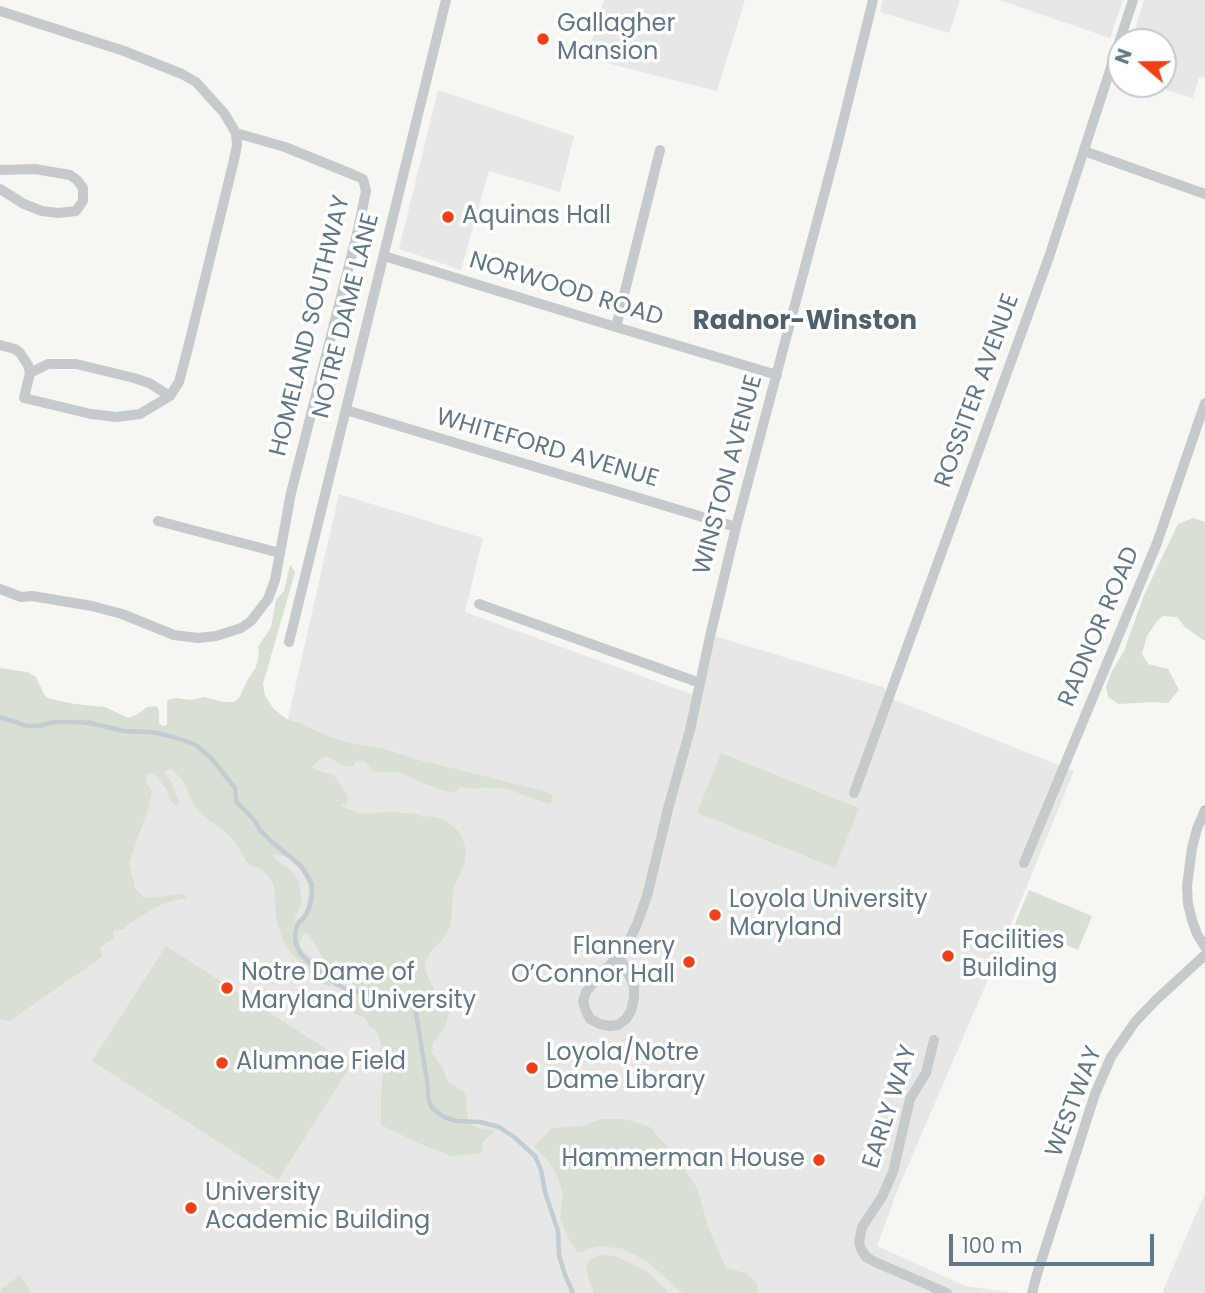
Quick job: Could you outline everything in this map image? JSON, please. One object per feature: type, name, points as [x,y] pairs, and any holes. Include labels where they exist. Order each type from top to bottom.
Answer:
[{"type":"street","name":"NOTRE DAME LANE","points":[[289,642],[446,0]]},
{"type":"street","name":"WINSTON AVENUE","points":[[619,956],[631,979],[635,998],[626,1019],[618,1025],[609,1026],[590,1019],[583,1002],[586,992],[629,941],[647,896],[690,730],[736,527],[873,0]]},
{"type":"street","name":"ROSSITER AVENUE","points":[[855,793],[1049,257],[1133,0]]},
{"type":"street","points":[[0,11],[124,51],[182,74],[211,97],[236,133],[234,160],[195,322],[179,382],[170,396],[140,414],[117,417],[91,414],[24,398],[30,373],[28,365],[15,349],[0,345]]},
{"type":"street","name":"HOMELAND SOUTHWAY","points":[[0,589],[21,597],[33,596],[92,606],[122,614],[174,635],[198,638],[216,636],[241,628],[251,621],[268,599],[281,554],[291,493],[346,281],[366,191],[363,179],[285,147],[236,133]]},
{"type":"street","points":[[616,327],[660,150]]},
{"type":"street","points":[[1084,151],[1205,194]]},
{"type":"street","points":[[0,170],[35,169],[70,175],[83,188],[83,201],[76,211],[50,212],[24,204],[0,189]]},
{"type":"street","name":"NORWOOD ROAD","points":[[384,256],[777,375]]},
{"type":"street","points":[[30,373],[48,364],[76,364],[134,377],[170,396]]},
{"type":"street","name":"RADNOR ROAD","points":[[1024,863],[1157,543],[1205,402]]},
{"type":"street","name":"WHITEFORD AVENUE","points":[[346,410],[736,527]]},
{"type":"street","points":[[158,521],[281,554]]},
{"type":"street","points":[[479,604],[700,683]]},
{"type":"street","points":[[1205,810],[1192,848],[1187,886],[1192,920],[1205,947]]},
{"type":"street","name":"WESTWAY","points":[[1032,1293],[1095,1094],[1111,1057],[1135,1023],[1156,1000],[1205,955]]},
{"type":"street","name":"EARLY WAY","points":[[934,1040],[926,1073],[910,1099],[893,1171],[882,1197],[862,1227],[859,1242],[866,1256],[875,1262],[947,1293]]},
{"type":"shaded area","points":[[604,0],[745,0],[717,91],[587,58]]},
{"type":"shaded area","points":[[883,0],[960,0],[949,33],[880,12]]},
{"type":"shaded area","points":[[999,0],[1123,0],[1113,28],[1107,28],[1107,37]]},
{"type":"shaded area","points":[[1144,0],[1205,0],[1205,75],[1204,78],[1199,77],[1193,98],[1177,93],[1177,28],[1135,28]]},
{"type":"shaded area","points":[[438,90],[574,136],[560,192],[489,171],[461,270],[399,249]]},
{"type":"shaded area","points":[[339,494],[483,538],[465,612],[694,695],[708,634],[883,687],[892,699],[1074,771],[898,1189],[877,1246],[965,1286],[1014,1293],[0,1293],[0,1019],[9,1021],[99,940],[145,726],[286,727]]},
{"type":"shaded area","points":[[1193,518],[1205,522],[1205,640],[1185,627],[1177,617],[1163,616],[1147,636],[1142,654],[1148,664],[1168,669],[1179,690],[1168,703],[1119,704],[1108,697],[1106,687],[1111,673],[1124,651],[1144,595],[1178,524]]},
{"type":"shaded area","points":[[290,565],[295,572],[263,684],[265,696],[274,709],[288,720],[346,742],[388,750],[552,795],[553,801],[549,804],[507,789],[460,787],[457,791],[449,792],[399,772],[373,772],[366,762],[345,766],[327,756],[311,767],[330,773],[336,778],[348,796],[347,804],[340,804],[345,808],[364,814],[389,812],[431,816],[446,821],[461,835],[466,850],[464,865],[453,889],[450,925],[445,936],[430,953],[425,970],[433,988],[445,1000],[449,1013],[444,1029],[433,1043],[432,1053],[447,1080],[464,1092],[469,1124],[495,1130],[483,1142],[482,1153],[452,1156],[381,1125],[385,1061],[376,1030],[370,1027],[365,1018],[354,1013],[348,1004],[356,986],[348,980],[338,961],[331,964],[334,980],[330,986],[312,976],[291,953],[284,943],[276,920],[274,885],[271,880],[261,869],[250,865],[229,835],[194,805],[183,781],[171,768],[165,773],[179,802],[177,806],[170,801],[167,790],[154,773],[146,776],[152,791],[129,863],[135,888],[143,897],[180,894],[187,898],[154,908],[124,929],[115,930],[114,938],[100,947],[102,957],[9,1021],[0,1019],[0,668],[27,672],[36,677],[45,696],[51,699],[105,707],[128,718],[147,707],[156,706],[159,710],[159,723],[167,725],[167,701],[170,699],[190,700],[205,697],[234,702],[239,698],[256,667],[258,647],[271,627],[276,600],[284,591]],"holes":[[[272,854],[294,862],[308,884],[306,908],[294,923],[302,903],[299,882],[292,871]],[[305,932],[326,963],[330,975],[300,947]]]},
{"type":"shaded area","points":[[721,753],[859,808],[835,868],[697,813]]},
{"type":"shaded area","points":[[1029,890],[1092,916],[1078,950],[1015,924]]},
{"type":"shaded area","name":"Alumnae Field","points":[[166,946],[351,1065],[278,1180],[92,1061]]},
{"type":"shaded area","points":[[601,1119],[625,1119],[650,1127],[697,1188],[708,1227],[726,1268],[746,1273],[758,1285],[757,1293],[682,1293],[649,1263],[624,1249],[601,1246],[578,1252],[570,1242],[560,1219],[563,1194],[556,1173],[534,1147],[552,1128],[583,1126]]},
{"type":"shaded area","points":[[1205,1193],[1205,1293],[1162,1293]]},
{"type":"shaded area","points":[[600,1255],[615,1256],[640,1268],[669,1293],[594,1293],[586,1266],[590,1260]]},
{"type":"shaded area","points":[[20,1275],[32,1293],[0,1293],[0,1290]]},
{"type":"waterway","points":[[0,717],[27,726],[73,722],[124,731],[151,732],[196,745],[212,759],[235,788],[236,801],[260,830],[301,866],[312,885],[310,905],[297,925],[295,935],[300,953],[315,968],[346,989],[390,998],[415,1007],[428,1098],[432,1108],[444,1117],[457,1121],[480,1122],[499,1127],[535,1156],[558,1231],[559,1255],[573,1293]]},
{"type":"place","name":"Gallagher Mansion","points":[[543,39]]},
{"type":"place","name":"Aquinas Hall","points":[[448,217]]},
{"type":"place","name":"Loyola University Maryland","points":[[715,915]]},
{"type":"place","name":"Facilities Building","points":[[948,956]]},
{"type":"place","name":"Flannery O’Connor Hall","points":[[689,962]]},
{"type":"place","name":"Notre Dame of Maryland University","points":[[227,988]]},
{"type":"place","name":"Alumnae Field","points":[[222,1063]]},
{"type":"place","name":"Loyola/Notre Dame Library","points":[[532,1068]]},
{"type":"place","name":"Hammerman House","points":[[819,1160]]},
{"type":"place","name":"University Academic Building","points":[[191,1208]]},
{"type":"district","name":"Radnor-Winston","points":[[805,322]]}]
